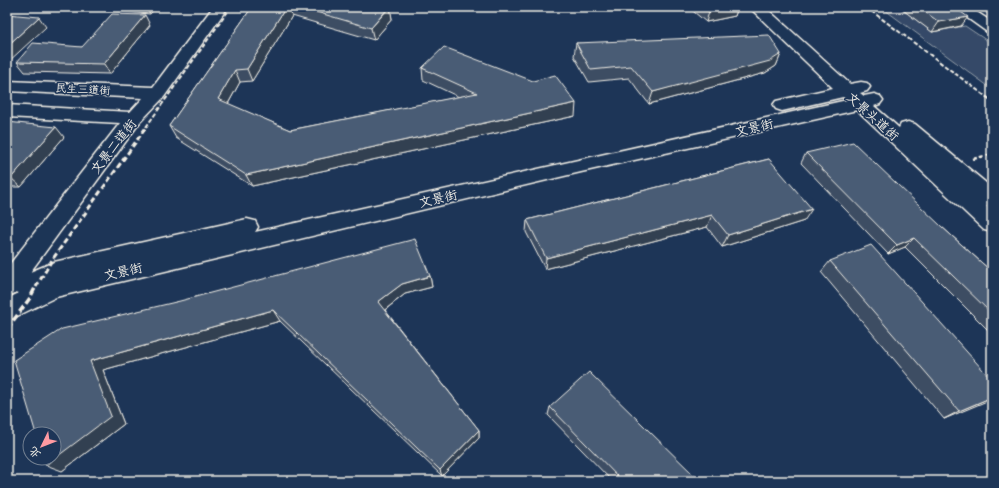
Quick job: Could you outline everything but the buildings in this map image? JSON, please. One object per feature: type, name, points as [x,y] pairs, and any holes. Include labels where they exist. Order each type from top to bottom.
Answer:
[{"type":"main road","name":"文景二道街","points":[[7,286],[134,118],[158,93],[221,7]]},
{"type":"main road","name":"文景头道街","points":[[756,7],[825,70],[860,95],[992,200]]},
{"type":"main road","name":"文景头道街","points":[[770,7],[992,224]]},
{"type":"main road","points":[[959,7],[992,29]]},
{"type":"main road","points":[[988,7],[992,9]]},
{"type":"main road","name":"民生三道街","points":[[7,86],[158,93]]},
{"type":"main road","name":"文景街","points":[[7,295],[42,275],[54,271],[860,95]]},
{"type":"main road","name":"文景街","points":[[7,311],[51,288],[574,167],[860,95]]},
{"type":"main road","points":[[7,111],[134,118]]},
{"type":"path","points":[[968,160],[992,154]]},
{"type":"shaded area","points":[[881,7],[899,7],[932,32],[965,26],[992,44],[992,89]]},
{"type":"railway","points":[[146,127],[231,7]]},
{"type":"railway","points":[[866,7],[992,101]]},
{"type":"railway","points":[[36,287],[52,260],[147,126]]},
{"type":"railway","points":[[7,329],[30,298],[36,286]]}]
